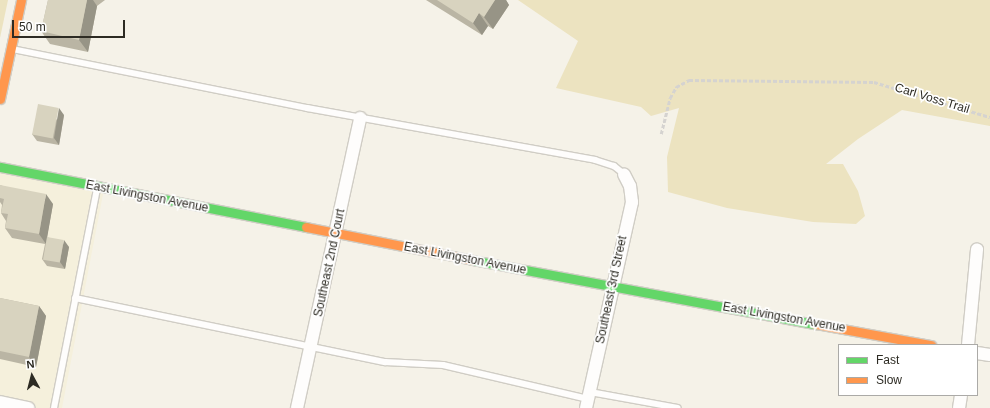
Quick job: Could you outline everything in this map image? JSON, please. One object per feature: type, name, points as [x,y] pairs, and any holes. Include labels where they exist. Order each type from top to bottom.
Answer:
[{"type":"street","points":[[0,99],[21,0]]},
{"type":"street","name":"Southeast 2nd Court","points":[[298,408],[338,234],[360,118]]},
{"type":"street","name":"East Livingston Avenue","points":[[0,167],[613,288],[926,344]]},
{"type":"street","name":"Southeast 3rd Street","points":[[588,400],[632,202],[630,186],[624,174]]},
{"type":"street","points":[[968,344],[977,249]]},
{"type":"street","points":[[978,353],[990,354]]},
{"type":"street","points":[[959,408],[961,396]]},
{"type":"street","points":[[0,402],[28,408]]},
{"type":"lane","points":[[10,49],[360,118],[595,160],[614,166],[624,174]]},
{"type":"lane","points":[[54,408],[97,187]]},
{"type":"lane","points":[[76,298],[385,362],[443,365],[588,400],[678,408]]},
{"type":"path","name":"Carl Voss Trail","points":[[661,134],[670,98],[676,87],[689,80],[874,82],[990,117]]},
{"type":"shaded area","points":[[0,0],[8,0],[0,38]]},
{"type":"shaded area","points":[[518,0],[990,0],[990,126],[902,110],[858,139],[826,164],[843,164],[858,191],[865,216],[856,224],[813,222],[727,208],[668,192],[667,157],[679,108],[651,116],[641,107],[556,88],[578,41]]},
{"type":"shaded area","points":[[0,167],[104,189],[62,408],[28,408],[0,402]]},
{"type":"building","points":[[48,0],[87,0],[79,40],[41,31]]},
{"type":"building","points":[[437,0],[495,0],[484,17],[479,13],[473,23]]},
{"type":"building","points":[[38,104],[59,108],[53,138],[32,134]]},
{"type":"building","points":[[0,185],[46,194],[39,234],[5,228],[8,214],[1,213],[4,199],[0,198]]},
{"type":"building","points":[[47,237],[64,240],[60,263],[43,260]]},
{"type":"building","points":[[0,298],[39,306],[29,357],[0,351]]},
{"type":"traffic: fast","points":[[0,167],[306,227]]},
{"type":"traffic: fast","points":[[472,260],[815,324]]},
{"type":"traffic: slow","points":[[0,99],[21,0]]},
{"type":"traffic: slow","points":[[306,227],[472,260]]},
{"type":"traffic: slow","points":[[815,324],[925,344]]}]
